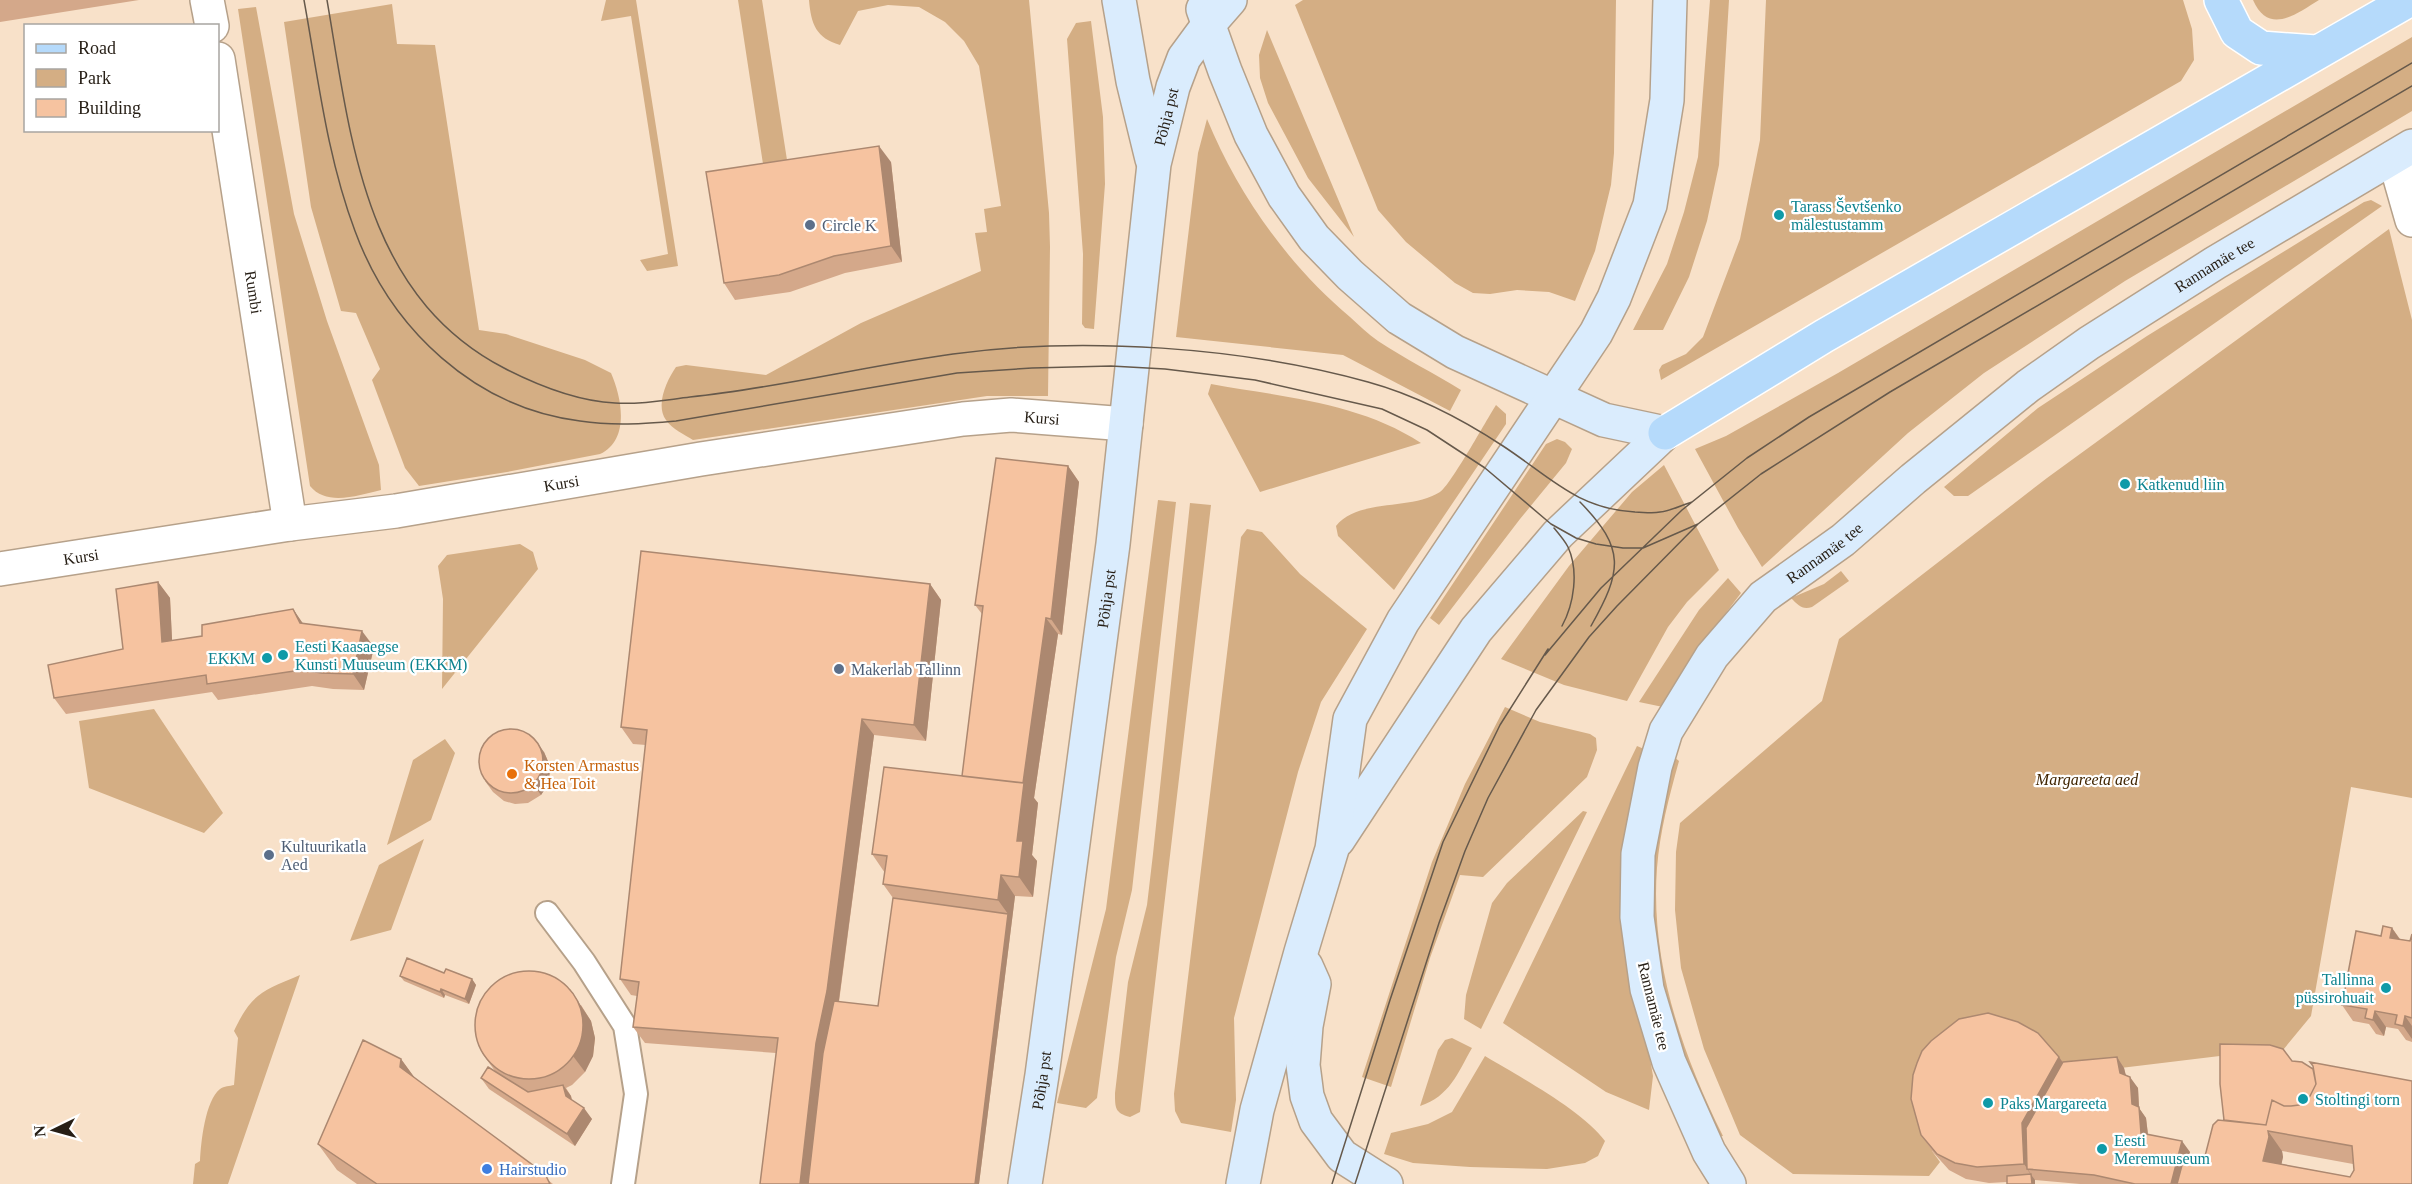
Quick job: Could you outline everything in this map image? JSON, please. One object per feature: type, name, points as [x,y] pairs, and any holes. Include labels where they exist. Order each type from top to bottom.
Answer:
[{"type":"main road","points":[[1119,0],[1133,81],[1154,164]]},
{"type":"main road","name":"Põhja pst","points":[[1025,1184],[1042,1075],[1113,544],[1154,164],[1173,87],[1204,12],[1230,0]]},
{"type":"main road","points":[[1243,1184],[1257,1110],[1332,849],[1350,719],[1403,621],[1596,333],[1614,298],[1650,205],[1667,100],[1670,0]]},
{"type":"main road","points":[[2221,0],[2237,32],[2261,48],[2316,52]]},
{"type":"main road","points":[[1332,849],[1476,630],[1560,532],[1665,433],[1824,336],[2409,0]]},
{"type":"main road","points":[[1204,12],[1251,135],[1284,196],[1314,238],[1350,275],[1400,318],[1455,352],[1604,420],[1665,433]]},
{"type":"main road","name":"Rannamäe tee","points":[[1729,1184],[1709,1152],[1669,1062],[1647,989],[1636,917],[1638,854],[1647,799],[1666,730],[1712,656],[1763,597],[1843,540],[1913,479],[2028,386],[2089,343],[2215,263],[2403,152]]},
{"type":"main road","points":[[1301,952],[1314,984],[1303,1065],[1306,1096],[1316,1121],[1342,1156],[1386,1184]]},
{"type":"street","points":[[207,0],[212,24]]},
{"type":"street","name":"Rumbi","points":[[219,64],[290,525]]},
{"type":"street","points":[[2403,152],[2412,220]]},
{"type":"street","name":"Kursi","points":[[0,569],[396,511],[701,459],[963,419],[1011,415],[1126,424]]},
{"type":"lane","points":[[547,913],[584,962],[625,1026],[636,1094],[623,1184]]},
{"type":"green space","points":[[606,0],[636,0],[678,266],[647,271],[640,260],[668,254],[631,16],[601,21]]},
{"type":"green space","points":[[738,0],[762,0],[787,160],[763,164]]},
{"type":"green space","points":[[809,0],[1029,0],[1049,213],[1048,396],[987,396],[693,440],[675,429],[666,420],[662,400],[676,367],[686,365],[766,375],[861,323],[981,271],[975,233],[987,232],[984,209],[1001,206],[979,66],[964,41],[945,22],[919,7],[888,5],[858,11],[840,45],[825,38],[816,29],[811,16]]},
{"type":"green space","points":[[1303,0],[1616,0],[1614,153],[1611,185],[1595,251],[1575,301],[1549,292],[1517,290],[1490,294],[1473,293],[1455,283],[1406,242],[1378,210],[1295,5]]},
{"type":"green space","points":[[1710,0],[1729,0],[1719,165],[1707,221],[1689,277],[1663,330],[1633,330],[1667,264],[1684,212],[1698,157]]},
{"type":"green space","points":[[1766,0],[2183,0],[2192,29],[2194,60],[2181,81],[1661,380],[1659,370],[1662,365],[1686,354],[1703,337],[1740,239],[1760,140]]},
{"type":"green space","points":[[2253,0],[2319,0],[2292,16],[2275,20],[2259,11]]},
{"type":"green space","points":[[392,4],[397,44],[435,45],[479,330],[506,334],[585,360],[611,373],[620,406],[620,429],[610,448],[600,454],[419,486],[405,468],[372,380],[380,369],[356,313],[341,311],[311,207],[284,22]]},
{"type":"green space","points":[[256,7],[294,214],[327,321],[379,465],[381,490],[334,498],[317,492],[310,486],[238,9]]},
{"type":"green space","points":[[1091,21],[1103,117],[1105,184],[1094,329],[1085,328],[1082,324],[1083,254],[1067,39],[1076,23]]},
{"type":"green space","points":[[1267,30],[1354,237],[1308,178],[1268,103],[1260,78],[1259,55]]},
{"type":"green space","points":[[2412,37],[2412,111],[2125,281],[1984,373],[1908,433],[1762,567],[1695,449],[1726,436],[1838,373]]},
{"type":"green space","points":[[1207,119],[1219,147],[1249,201],[1285,251],[1327,296],[1378,341],[1461,390],[1450,411],[1343,355],[1176,337],[1198,153]]},
{"type":"green space","points":[[2371,200],[2382,206],[1968,496],[1954,496],[1944,487],[2038,408],[2147,336],[2364,202]]},
{"type":"green space","name":"Margareeta aed","points":[[2389,229],[2412,320],[2412,798],[2351,787],[2311,1016],[2278,1056],[2228,1055],[2071,1074],[2049,1049],[1932,1151],[1940,1162],[1929,1176],[1793,1174],[1740,1135],[1704,1049],[1681,968],[1675,910],[1676,852],[1680,823],[1822,701],[1839,639],[2047,478]]},
{"type":"green space","points":[[1211,384],[1346,410],[1397,429],[1421,443],[1260,492],[1208,394]]},
{"type":"green space","points":[[1496,405],[1506,414],[1506,424],[1394,590],[1338,536],[1336,526],[1346,517],[1357,512],[1428,498],[1440,492],[1460,466]]},
{"type":"green space","points":[[1557,439],[1565,442],[1572,449],[1566,463],[1439,625],[1430,618],[1546,444]]},
{"type":"green space","points":[[1664,465],[1719,570],[1687,602],[1668,627],[1627,701],[1564,685],[1501,659],[1569,566],[1632,492]]},
{"type":"green space","points":[[1158,500],[1176,502],[1132,890],[1116,957],[1097,1098],[1086,1108],[1057,1103],[1106,909]]},
{"type":"green space","points":[[1190,503],[1211,505],[1140,1112],[1130,1117],[1121,1114],[1117,1109],[1115,1093],[1128,982],[1147,905]]},
{"type":"green space","points":[[1247,529],[1262,532],[1300,574],[1367,629],[1321,702],[1298,772],[1234,1018],[1236,1100],[1231,1132],[1181,1123],[1175,1111],[1174,1094],[1241,537]]},
{"type":"green space","points":[[520,544],[533,552],[538,569],[442,689],[443,599],[438,566],[447,555]]},
{"type":"green space","points":[[1841,571],[1849,581],[1812,607],[1798,605],[1791,598],[1824,584]]},
{"type":"green space","points":[[1728,578],[1741,593],[1694,655],[1663,707],[1639,702],[1699,610]]},
{"type":"green space","points":[[1505,707],[1540,722],[1590,734],[1596,738],[1597,750],[1587,777],[1483,877],[1460,875],[1430,958],[1391,1087],[1362,1077],[1432,862],[1465,784]]},
{"type":"green space","points":[[154,709],[223,813],[204,833],[89,788],[79,721]]},
{"type":"green space","points":[[445,739],[455,753],[431,820],[387,845],[413,760]]},
{"type":"green space","points":[[1637,746],[1644,749],[1630,807],[1628,830],[1648,1047],[1653,1076],[1649,1110],[1606,1092],[1503,1023]]},
{"type":"green space","points":[[1673,756],[1679,761],[1668,801],[1658,854],[1656,903],[1659,938],[1664,972],[1682,1040],[1694,1073],[1723,1136],[1716,1137],[1686,1070],[1654,958],[1651,869]]},
{"type":"green space","points":[[1583,811],[1587,812],[1481,1029],[1464,1019],[1466,995],[1492,903],[1507,883]]},
{"type":"green space","points":[[424,839],[391,930],[350,941],[379,865]]},
{"type":"green space","points":[[300,975],[228,1184],[193,1184],[195,1164],[200,1161],[207,1112],[220,1089],[234,1085],[238,1038],[234,1031],[240,1018],[260,995]]},
{"type":"green space","points":[[1452,1038],[1472,1048],[1446,1090],[1430,1102],[1420,1106],[1438,1050],[1445,1040]]},
{"type":"green space","points":[[1485,1056],[1550,1095],[1595,1129],[1605,1141],[1598,1156],[1585,1163],[1547,1169],[1413,1163],[1384,1154],[1391,1133],[1428,1124],[1452,1112]]},
{"type":"building","name":"Circle K","points":[[879,146],[891,246],[834,256],[779,275],[724,283],[706,172]]},
{"type":"building","points":[[996,458],[1068,466],[1051,619],[1046,618],[1023,783],[962,776],[983,606],[975,605]]},
{"type":"building","points":[[641,551],[930,584],[914,725],[862,719],[827,991],[816,1043],[800,1184],[760,1184],[778,1038],[633,1027],[639,982],[620,979],[647,730],[621,727]]},
{"type":"building","name":"Eesti Kaasaegse Kunsti Muuseum (EKKM)","points":[[158,582],[162,642],[202,636],[202,625],[293,609],[300,623],[362,631],[353,674],[301,670],[207,684],[206,675],[54,698],[48,665],[123,649],[116,589]]},
{"type":"building","points":[[511,729],[529,735],[537,743],[543,761],[537,779],[529,787],[511,793],[493,787],[485,779],[479,761],[485,743],[493,735]]},
{"type":"building","points":[[884,767],[1024,783],[1017,841],[1023,841],[1019,877],[1001,875],[998,900],[883,884],[887,856],[872,854]]},
{"type":"building","points":[[893,898],[1008,914],[975,1184],[808,1184],[823,1053],[834,1001],[878,1006]]},
{"type":"building","name":"Tallinna püssirohuait","points":[[2383,926],[2392,928],[2390,938],[2410,941],[2412,934],[2412,1018],[2405,1016],[2403,1026],[2395,1024],[2397,1015],[2375,1011],[2373,1020],[2365,1018],[2367,1009],[2342,1005],[2356,931],[2381,936]]},
{"type":"building","points":[[407,958],[444,973],[446,969],[472,979],[465,999],[400,976]]},
{"type":"building","points":[[529,971],[550,975],[567,987],[579,1004],[583,1025],[579,1046],[567,1063],[550,1075],[529,1079],[508,1075],[491,1063],[479,1046],[475,1025],[479,1004],[491,987],[508,975]]},
{"type":"building","name":"Paks Margareeta","points":[[1988,1013],[2018,1022],[2038,1033],[2059,1057],[2022,1123],[2024,1164],[1977,1167],[1955,1163],[1937,1154],[1921,1135],[1911,1099],[1913,1075],[1922,1051],[1959,1019]]},
{"type":"building","points":[[363,1040],[401,1059],[400,1067],[545,1174],[550,1184],[377,1184],[318,1144]]},
{"type":"building","points":[[2220,1044],[2270,1045],[2283,1049],[2292,1061],[2302,1062],[2313,1069],[2316,1084],[2310,1096],[2299,1105],[2284,1106],[2272,1100],[2266,1125],[2224,1120],[2220,1084]]},
{"type":"building","points":[[2117,1057],[2120,1073],[2130,1077],[2132,1104],[2139,1107],[2141,1133],[2182,1141],[2171,1184],[2135,1184],[2094,1175],[2027,1169],[2026,1128],[2063,1062]]},
{"type":"building","points":[[2310,1062],[2412,1081],[2412,1184],[2177,1184],[2185,1154],[2204,1160],[2213,1125],[2218,1120],[2266,1125],[2272,1100],[2284,1106],[2291,1106],[2299,1105],[2310,1096],[2316,1084],[2313,1066]],"holes":[[[2268,1131],[2352,1146],[2354,1170],[2350,1177],[2263,1161],[2269,1137]]]},
{"type":"building","points":[[488,1067],[528,1092],[563,1085],[566,1096],[584,1108],[567,1134],[481,1078]]},
{"type":"building","points":[[2031,1174],[2032,1184],[2007,1184],[2007,1176]]},
{"type":"tram line","points":[[304,0],[324,117],[337,175],[355,231],[371,267],[391,300],[414,331],[442,358],[472,381],[506,400],[542,413],[580,421],[640,424],[676,421],[957,373],[1111,366],[1165,369],[1255,380],[1382,409],[1427,430],[1485,468],[1551,524],[1576,538],[1596,544],[1643,548],[1698,524]]},
{"type":"tram line","points":[[327,0],[345,106],[357,158],[372,209],[393,256],[421,299],[457,337],[504,368],[544,386],[572,396],[601,402],[633,403],[723,393],[920,359],[1003,349],[1108,346],[1216,353],[1320,370],[1386,387],[1471,426],[1564,489],[1596,505],[1615,510],[1654,513],[1692,502]]},
{"type":"tram line","points":[[1545,655],[1601,588],[1682,510],[1747,458],[1809,417],[2412,63]]},
{"type":"tram line","points":[[1355,1184],[1439,923],[1465,851],[1488,798],[1536,710],[1589,637],[1617,606],[1698,524],[1761,474],[1890,392],[2412,86]]},
{"type":"tram line","points":[[1580,502],[1605,533],[1612,547],[1614,561],[1609,590],[1591,626]]},
{"type":"tram line","points":[[1554,528],[1568,547],[1574,577],[1570,608],[1562,626]]},
{"type":"tram line","points":[[1332,1184],[1443,842],[1500,725],[1548,649]]},
{"type":"place","name":"Tarass Ševtšenko mälestustamm","points":[[1779,215]]},
{"type":"place","name":"Circle K","points":[[810,225]]},
{"type":"place","name":"Katkenud liin","points":[[2125,484]]},
{"type":"place","name":"Eesti Kaasaegse Kunsti Muuseum (EKKM)","points":[[283,655]]},
{"type":"place","name":"EKKM","points":[[267,658]]},
{"type":"place","name":"Makerlab Tallinn","points":[[839,669]]},
{"type":"place","name":"Korsten Armastus & Hea Toit","points":[[512,774]]},
{"type":"place","name":"Kultuurikatla Aed","points":[[269,855]]},
{"type":"place","name":"Tallinna püssirohuait","points":[[2386,988]]},
{"type":"place","name":"Stoltingi torn","points":[[2303,1099]]},
{"type":"place","name":"Paks Margareeta","points":[[1988,1103]]},
{"type":"place","name":"Eesti Meremuuseum","points":[[2102,1149]]},
{"type":"place","name":"Hairstudio","points":[[487,1169]]}]
